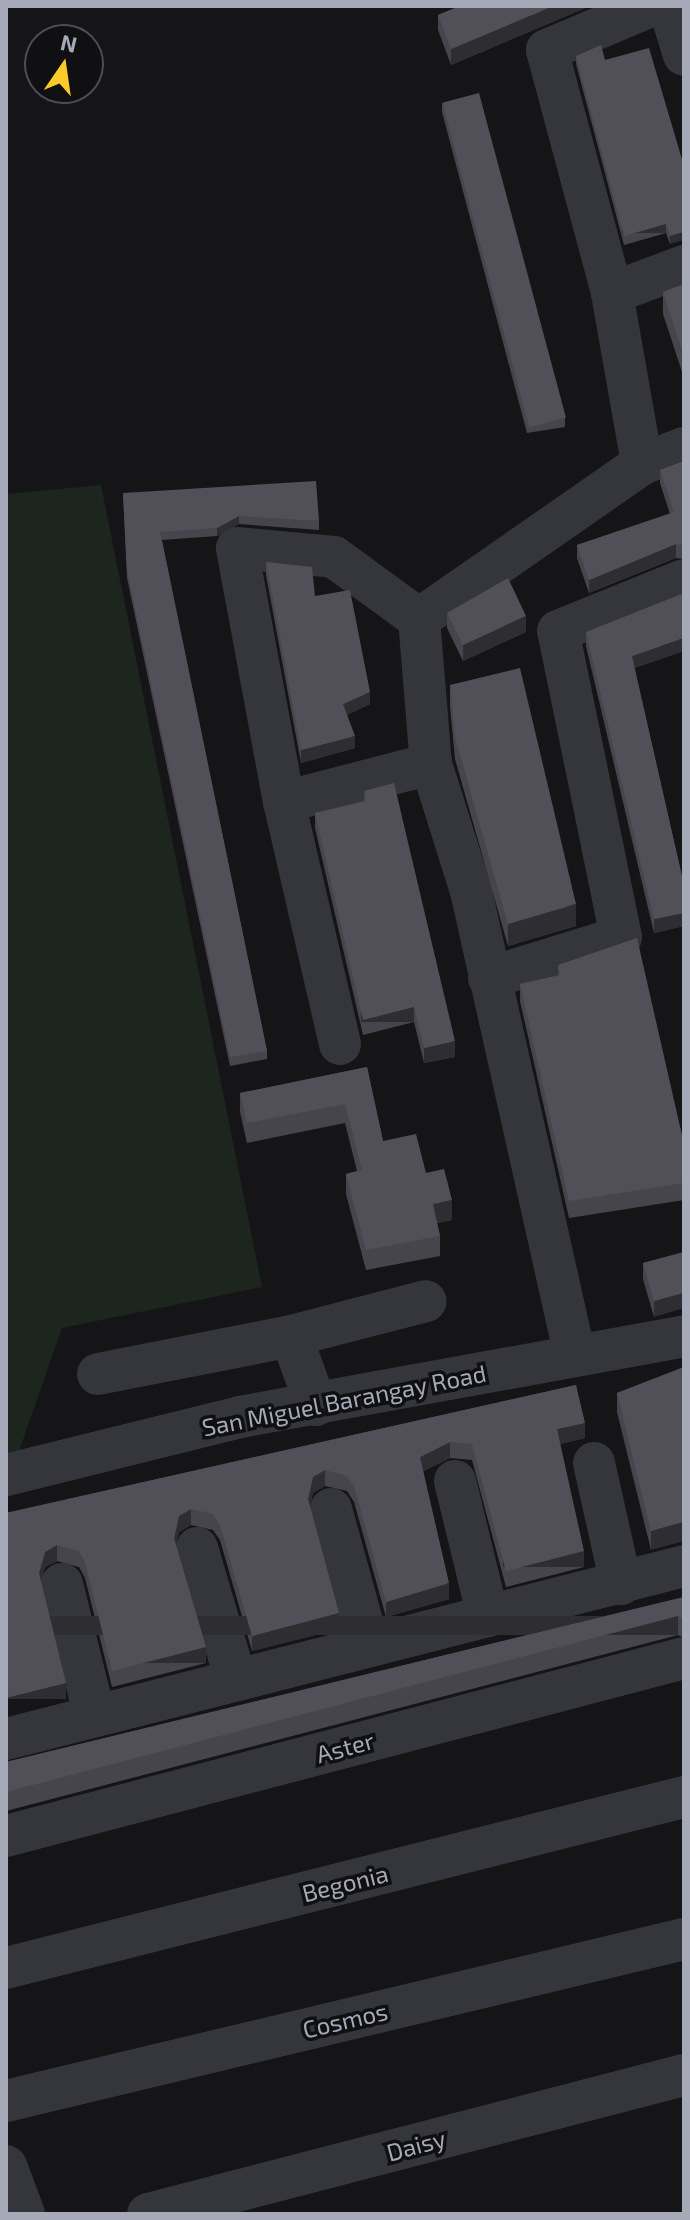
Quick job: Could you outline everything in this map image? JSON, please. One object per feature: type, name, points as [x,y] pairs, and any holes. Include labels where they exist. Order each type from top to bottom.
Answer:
[{"type":"street","points":[[642,464],[612,293],[547,50],[651,6]]},
{"type":"street","points":[[669,6],[684,55]]},
{"type":"street","points":[[612,293],[684,266]]},
{"type":"street","points":[[419,619],[642,464],[684,448]]},
{"type":"street","points":[[340,1044],[284,802],[237,548],[334,557],[419,619],[431,764],[471,891],[575,1355]]},
{"type":"street","points":[[489,978],[621,937],[558,631],[684,580]]},
{"type":"street","points":[[284,802],[431,764]]},
{"type":"street","points":[[98,1374],[291,1336],[426,1301]]},
{"type":"street","points":[[291,1336],[316,1405]]},
{"type":"street","name":"San Miguel Barangay Road","points":[[6,1475],[316,1405],[684,1336]]},
{"type":"street","points":[[594,1463],[621,1584]]},
{"type":"street","points":[[455,1481],[488,1616]]},
{"type":"street","points":[[331,1509],[368,1643]]},
{"type":"street","points":[[197,1548],[235,1677]]},
{"type":"street","points":[[6,1739],[94,1713],[368,1643],[621,1584],[684,1566]]},
{"type":"street","points":[[62,1584],[94,1713]]},
{"type":"street","name":"Aster","points":[[6,1836],[684,1658]]},
{"type":"street","name":"Begonia","points":[[6,1968],[684,1797]]},
{"type":"street","name":"Cosmos","points":[[6,2101],[684,1939]]},
{"type":"street","name":"Daisy","points":[[148,2214],[684,2075]]},
{"type":"street","points":[[6,2166],[18,2212]]},
{"type":"shaded area","points":[[101,485],[262,1287],[62,1328],[17,1457],[6,1458],[6,494]]},
{"type":"building","points":[[460,6],[553,6],[451,49],[438,15]]},
{"type":"building","points":[[601,45],[605,60],[649,48],[684,166],[684,232],[670,236],[666,224],[624,236],[576,56]]},
{"type":"building","points":[[479,93],[566,418],[529,427],[442,103]]},
{"type":"building","points":[[684,284],[684,356],[663,292]]},
{"type":"building","points":[[684,461],[684,545],[676,544],[589,580],[577,545],[674,512],[660,470]]},
{"type":"building","points":[[316,481],[319,521],[239,516],[217,528],[160,532],[267,1051],[230,1057],[127,570],[123,493]]},
{"type":"building","points":[[266,562],[312,567],[315,596],[350,590],[370,692],[343,704],[355,736],[301,750]]},
{"type":"building","points":[[508,578],[526,616],[463,645],[447,613]]},
{"type":"building","points":[[684,593],[684,638],[632,656],[684,885],[684,913],[654,919],[586,632]]},
{"type":"building","points":[[520,668],[576,904],[508,924],[455,737],[450,685]]},
{"type":"building","points":[[394,783],[455,1041],[424,1048],[414,1007],[363,1020],[315,813],[366,801],[364,791]]},
{"type":"building","points":[[637,938],[684,1144],[684,1183],[569,1201],[520,984],[560,975],[558,965]]},
{"type":"building","points":[[367,1067],[383,1141],[416,1134],[426,1173],[444,1169],[452,1200],[433,1204],[440,1236],[366,1250],[346,1174],[362,1170],[345,1104],[247,1123],[240,1093]]},
{"type":"building","points":[[684,1252],[684,1293],[654,1301],[643,1263]]},
{"type":"building","points":[[684,1367],[684,1522],[651,1531],[617,1393]]},
{"type":"building","points":[[576,1385],[585,1423],[557,1429],[584,1551],[506,1571],[472,1444],[450,1442],[420,1457],[449,1583],[386,1602],[354,1486],[347,1476],[325,1470],[313,1477],[308,1499],[339,1613],[252,1636],[220,1525],[213,1514],[191,1509],[179,1516],[174,1538],[206,1647],[112,1671],[85,1562],[79,1551],[57,1545],[45,1552],[39,1573],[66,1683],[6,1698],[6,1513]]},
{"type":"building","points":[[684,1597],[684,1619],[678,1616],[6,1792],[6,1762]]}]
